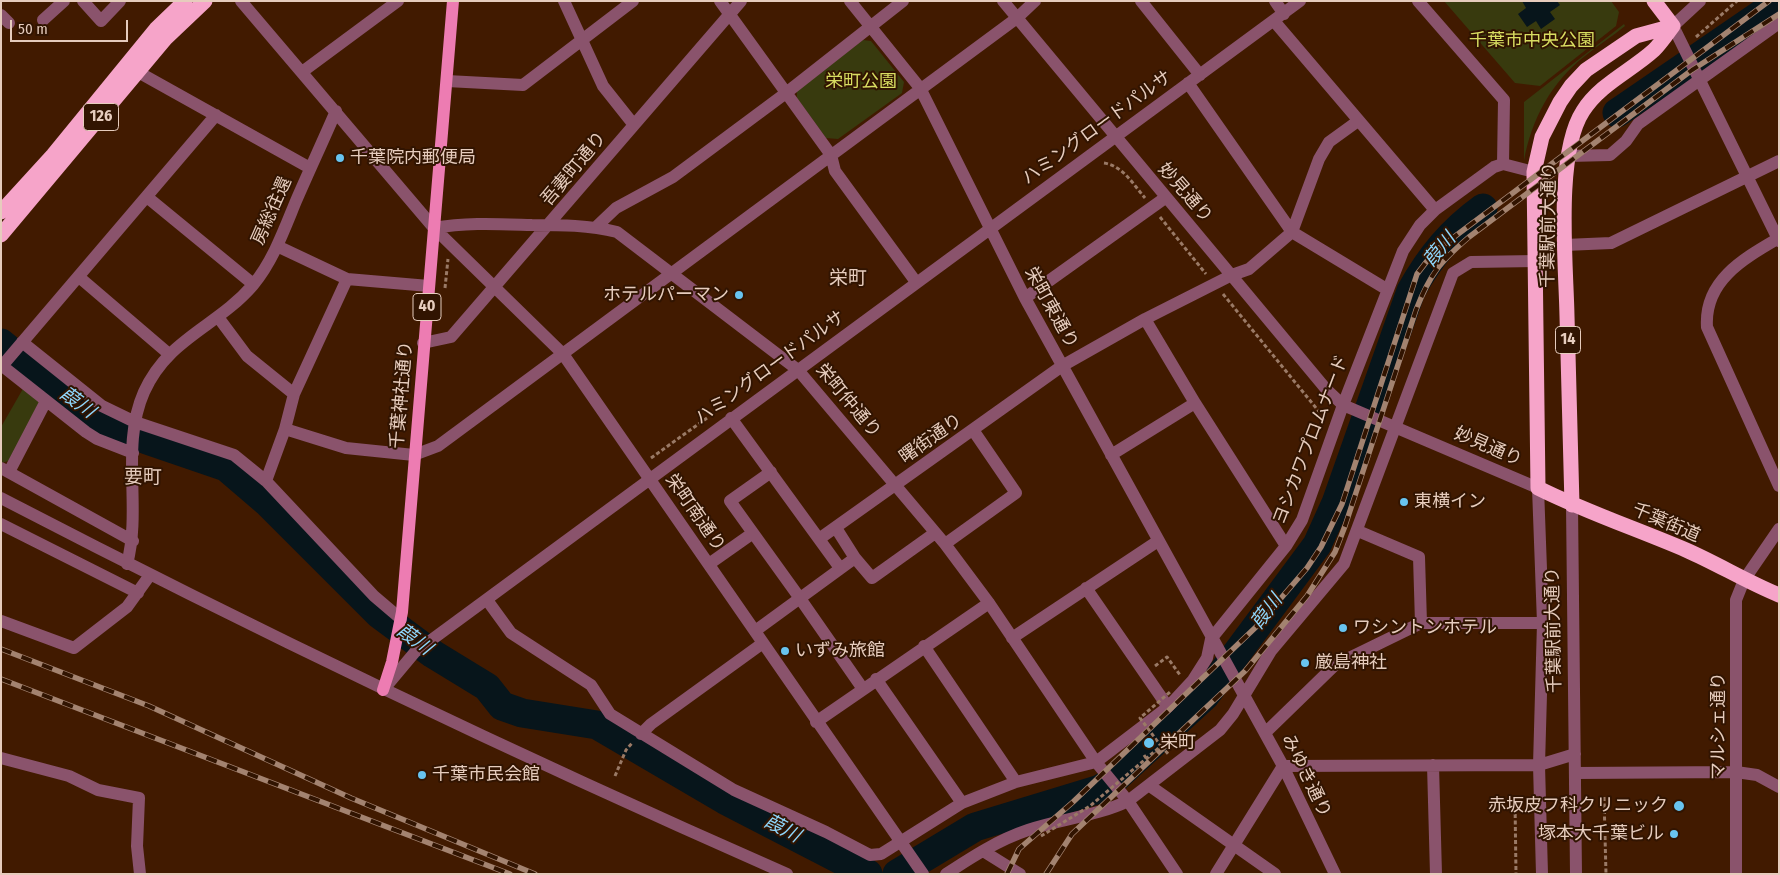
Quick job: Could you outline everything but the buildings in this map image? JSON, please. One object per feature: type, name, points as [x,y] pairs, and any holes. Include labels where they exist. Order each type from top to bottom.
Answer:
[{"type":"highway","name":"126","points":[[1,212],[53,155],[156,29],[185,1]]},
{"type":"highway","name":"126","points":[[1,236],[166,38],[204,1]]},
{"type":"highway","points":[[1654,1],[1673,26]]},
{"type":"highway","name":"千葉駅前大通り","points":[[1572,505],[1565,176],[1572,134],[1582,112],[1596,94],[1656,48],[1673,26]]},
{"type":"highway","name":"千葉駅前大通り","points":[[1538,488],[1534,172],[1542,137],[1560,102],[1571,86],[1586,70],[1636,36],[1673,26]]},
{"type":"highway","name":"千葉街道","points":[[1538,488],[1572,505],[1688,551],[1744,580],[1779,595]]},
{"type":"main road","name":"千葉神社通り","points":[[401,616],[453,1]]},
{"type":"main road","name":"40","points":[[383,690],[398,637],[401,616]]},
{"type":"street","points":[[44,20],[64,1]]},
{"type":"street","points":[[83,1],[101,21],[120,1]]},
{"type":"street","points":[[241,1],[336,111]]},
{"type":"street","points":[[302,72],[398,1]]},
{"type":"street","points":[[564,1],[603,86],[634,125]]},
{"type":"street","points":[[447,81],[523,85],[633,1]]},
{"type":"street","points":[[720,1],[830,155],[836,171],[916,282]]},
{"type":"street","name":"吾妻町通り","points":[[423,343],[451,337],[741,1]]},
{"type":"street","name":"栄町東通り","points":[[850,1],[920,88],[1025,298],[1222,657]]},
{"type":"street","points":[[596,226],[616,208],[673,177],[786,93],[903,1]]},
{"type":"street","name":"妙見通り","points":[[1003,1],[1165,198],[1232,275],[1326,389],[1343,406],[1538,488]]},
{"type":"street","points":[[285,429],[346,448],[414,455],[438,446],[1017,18],[1035,1]]},
{"type":"street","points":[[1141,1],[1200,74]]},
{"type":"street","points":[[1275,1],[1279,17],[1358,121],[1435,210]]},
{"type":"street","name":"ハミングロードパルサ","points":[[383,690],[415,652],[916,282],[1116,139],[1200,74],[1300,1]]},
{"type":"street","points":[[1418,1],[1504,100],[1503,164],[1534,172]]},
{"type":"street","points":[[1700,1],[1673,26],[1699,75],[1778,239],[1728,273],[1717,284],[1706,314],[1707,327],[1779,486]]},
{"type":"street","points":[[1568,156],[1610,156],[1626,141],[1638,124],[1699,75],[1779,23]]},
{"type":"street","points":[[138,72],[310,168]]},
{"type":"street","points":[[1188,83],[1292,232],[1388,290]]},
{"type":"street","name":"房総往還","points":[[133,449],[135,424],[143,394],[155,370],[169,354],[218,316],[253,284],[277,246],[336,111]]},
{"type":"street","name":"栄町南通り","points":[[336,111],[434,228],[563,354],[816,722],[922,872]]},
{"type":"street","points":[[127,564],[133,541],[133,449],[97,439],[2,365],[216,115]]},
{"type":"street","points":[[1292,232],[1319,159],[1329,142],[1358,121]]},
{"type":"street","points":[[1566,245],[1611,243],[1748,175],[1779,162]]},
{"type":"street","name":"ヨシカワプロムナード","points":[[641,734],[734,790],[826,832],[870,855],[881,854],[962,803],[1016,782],[1100,767],[1168,707],[1193,680],[1207,658],[1211,638],[1286,546],[1302,520],[1343,406],[1403,251],[1420,225],[1435,210],[1494,167],[1503,164]]},
{"type":"street","points":[[147,197],[253,284]]},
{"type":"street","points":[[1025,298],[1165,198]]},
{"type":"street","name":"栄町仲通り","points":[[434,228],[461,223],[596,226],[617,232],[798,370],[945,544],[989,603],[1100,767],[1128,801],[1177,874]]},
{"type":"street","name":"曙街通り","points":[[819,539],[1062,366],[1145,319],[1232,275],[1249,269],[1292,232]]},
{"type":"street","points":[[277,246],[347,279],[429,286]]},
{"type":"street","points":[[946,874],[983,851],[1028,830],[1115,807],[1128,801],[1150,786],[1220,730],[1233,714],[1271,651],[1344,564],[1358,531],[1453,273],[1471,262],[1536,261]]},
{"type":"street","points":[[79,277],[169,354]]},
{"type":"street","points":[[266,481],[285,429],[294,394],[347,279]]},
{"type":"street","points":[[218,316],[247,356],[294,394]]},
{"type":"street","points":[[1145,319],[1195,403],[1286,546]]},
{"type":"street","points":[[22,342],[102,406],[135,424],[234,456],[266,481],[382,604],[401,616]]},
{"type":"street","points":[[46,400],[5,470],[133,541]]},
{"type":"street","points":[[1111,455],[1195,403]]},
{"type":"street","points":[[731,418],[840,568]]},
{"type":"street","points":[[945,544],[1016,493],[973,430]]},
{"type":"street","points":[[771,472],[730,501],[800,596],[863,690]]},
{"type":"street","name":"千葉駅前大通り","points":[[1538,488],[1543,623],[1539,765],[1542,874]]},
{"type":"street","points":[[1,498],[127,564],[383,690],[787,874]]},
{"type":"street","name":"千葉駅前大通り","points":[[1572,505],[1576,874]]},
{"type":"street","points":[[1,524],[138,593]]},
{"type":"street","points":[[836,528],[855,558],[872,578],[936,534]]},
{"type":"street","name":"マルシェ通り","points":[[1736,874],[1736,600],[1744,580],[1779,529]]},
{"type":"street","points":[[1358,531],[1418,557],[1421,623]]},
{"type":"street","points":[[709,564],[753,533]]},
{"type":"street","points":[[1012,638],[1158,541]]},
{"type":"street","points":[[755,631],[800,596],[855,558]]},
{"type":"street","points":[[1,621],[74,648],[127,607],[150,575]]},
{"type":"street","points":[[1086,588],[1168,707]]},
{"type":"street","points":[[487,600],[511,633],[591,685],[610,714],[641,734],[651,724],[763,643]]},
{"type":"street","points":[[816,722],[989,603]]},
{"type":"street","points":[[1265,733],[1335,665],[1421,623],[1543,623]]},
{"type":"street","points":[[924,646],[1016,782]]},
{"type":"street","name":"みゆき通り","points":[[1222,657],[1283,766],[1334,874]]},
{"type":"street","points":[[876,680],[962,803]]},
{"type":"street","points":[[1216,874],[1283,766],[1539,765],[1575,754]]},
{"type":"street","points":[[1,758],[68,776],[98,790],[139,798],[137,846],[140,874]]},
{"type":"street","points":[[1433,765],[1436,874]]},
{"type":"street","points":[[1575,773],[1736,772],[1757,775],[1779,787]]},
{"type":"street","points":[[1150,786],[1275,874]]},
{"type":"street","points":[[983,851],[1020,874]]},
{"type":"path","points":[[1696,37],[1737,1]]},
{"type":"path","points":[[1102,162],[1115,165],[1121,170],[1321,414],[1325,423]]},
{"type":"path","points":[[1156,674],[1152,668],[1168,658],[1181,675]]},
{"type":"path","points":[[1041,836],[1090,806],[1145,756],[1161,746],[1140,718],[1170,692],[1166,686]]},
{"type":"path","points":[[614,776],[626,750]]},
{"type":"path","points":[[1604,797],[1606,874]]},
{"type":"path","points":[[1515,801],[1516,874]]},
{"type":"green space","name":"千葉市中央公園","points":[[1444,1],[1611,1],[1619,12],[1616,26],[1540,86],[1515,83]]},
{"type":"green space","points":[[1624,24],[1625,26],[1573,66],[1553,89],[1538,116],[1527,146],[1524,161],[1524,102]]},
{"type":"green space","name":"栄町公園","points":[[863,40],[871,41],[904,82],[902,93],[838,139],[826,138],[797,98],[797,91]]},
{"type":"green space","points":[[24,387],[38,398],[40,404],[11,460],[2,463],[1,427]]},
{"type":"shaded area","points":[[1522,1],[1557,1],[1560,5],[1550,12],[1555,19],[1541,29],[1536,21],[1527,27],[1518,14],[1526,8]]},
{"type":"waterway","name":"葭川","points":[[1617,113],[1779,2]]},
{"type":"waterway","name":"葭川","points":[[897,874],[975,827],[1100,789],[1110,783],[1205,696],[1317,545],[1336,503],[1411,291],[1442,245],[1483,208]]},
{"type":"waterway","name":"葭川","points":[[1,343],[88,414],[147,440],[226,467],[268,503],[379,614],[433,654],[487,687],[502,706],[522,713],[597,725],[725,800],[868,874]]},
{"type":"railway","points":[[1007,874],[1019,849],[1073,802],[1257,626],[1307,568],[1321,547],[1342,504],[1417,274],[1434,252],[1769,1]]},
{"type":"railway","points":[[1046,874],[1072,834],[1245,671],[1307,596],[1335,552],[1416,310],[1426,287],[1437,269],[1469,237],[1692,70],[1779,14]]},
{"type":"railway","points":[[1,649],[149,706],[351,798],[535,874]]},
{"type":"railway","points":[[1,679],[510,874]]},
{"type":"place","name":"千葉院内郵便局","points":[[340,158]]},
{"type":"place","name":"ホテルパーマン","points":[[739,295]]},
{"type":"place","name":"東横イン","points":[[1404,502]]},
{"type":"place","name":"ワシントンホテル","points":[[1343,628]]},
{"type":"place","name":"いずみ旅館","points":[[785,651]]},
{"type":"place","name":"厳島神社","points":[[1305,663]]},
{"type":"place","name":"栄町","points":[[1149,743]]},
{"type":"place","name":"千葉市民会館","points":[[422,775]]},
{"type":"place","name":"赤坂皮フ科クリニック","points":[[1679,806]]},
{"type":"place","name":"塚本大千葉ビル","points":[[1674,834]]},
{"type":"district","name":"栄町","points":[[848,279]]},
{"type":"district","name":"要町","points":[[143,478]]}]
